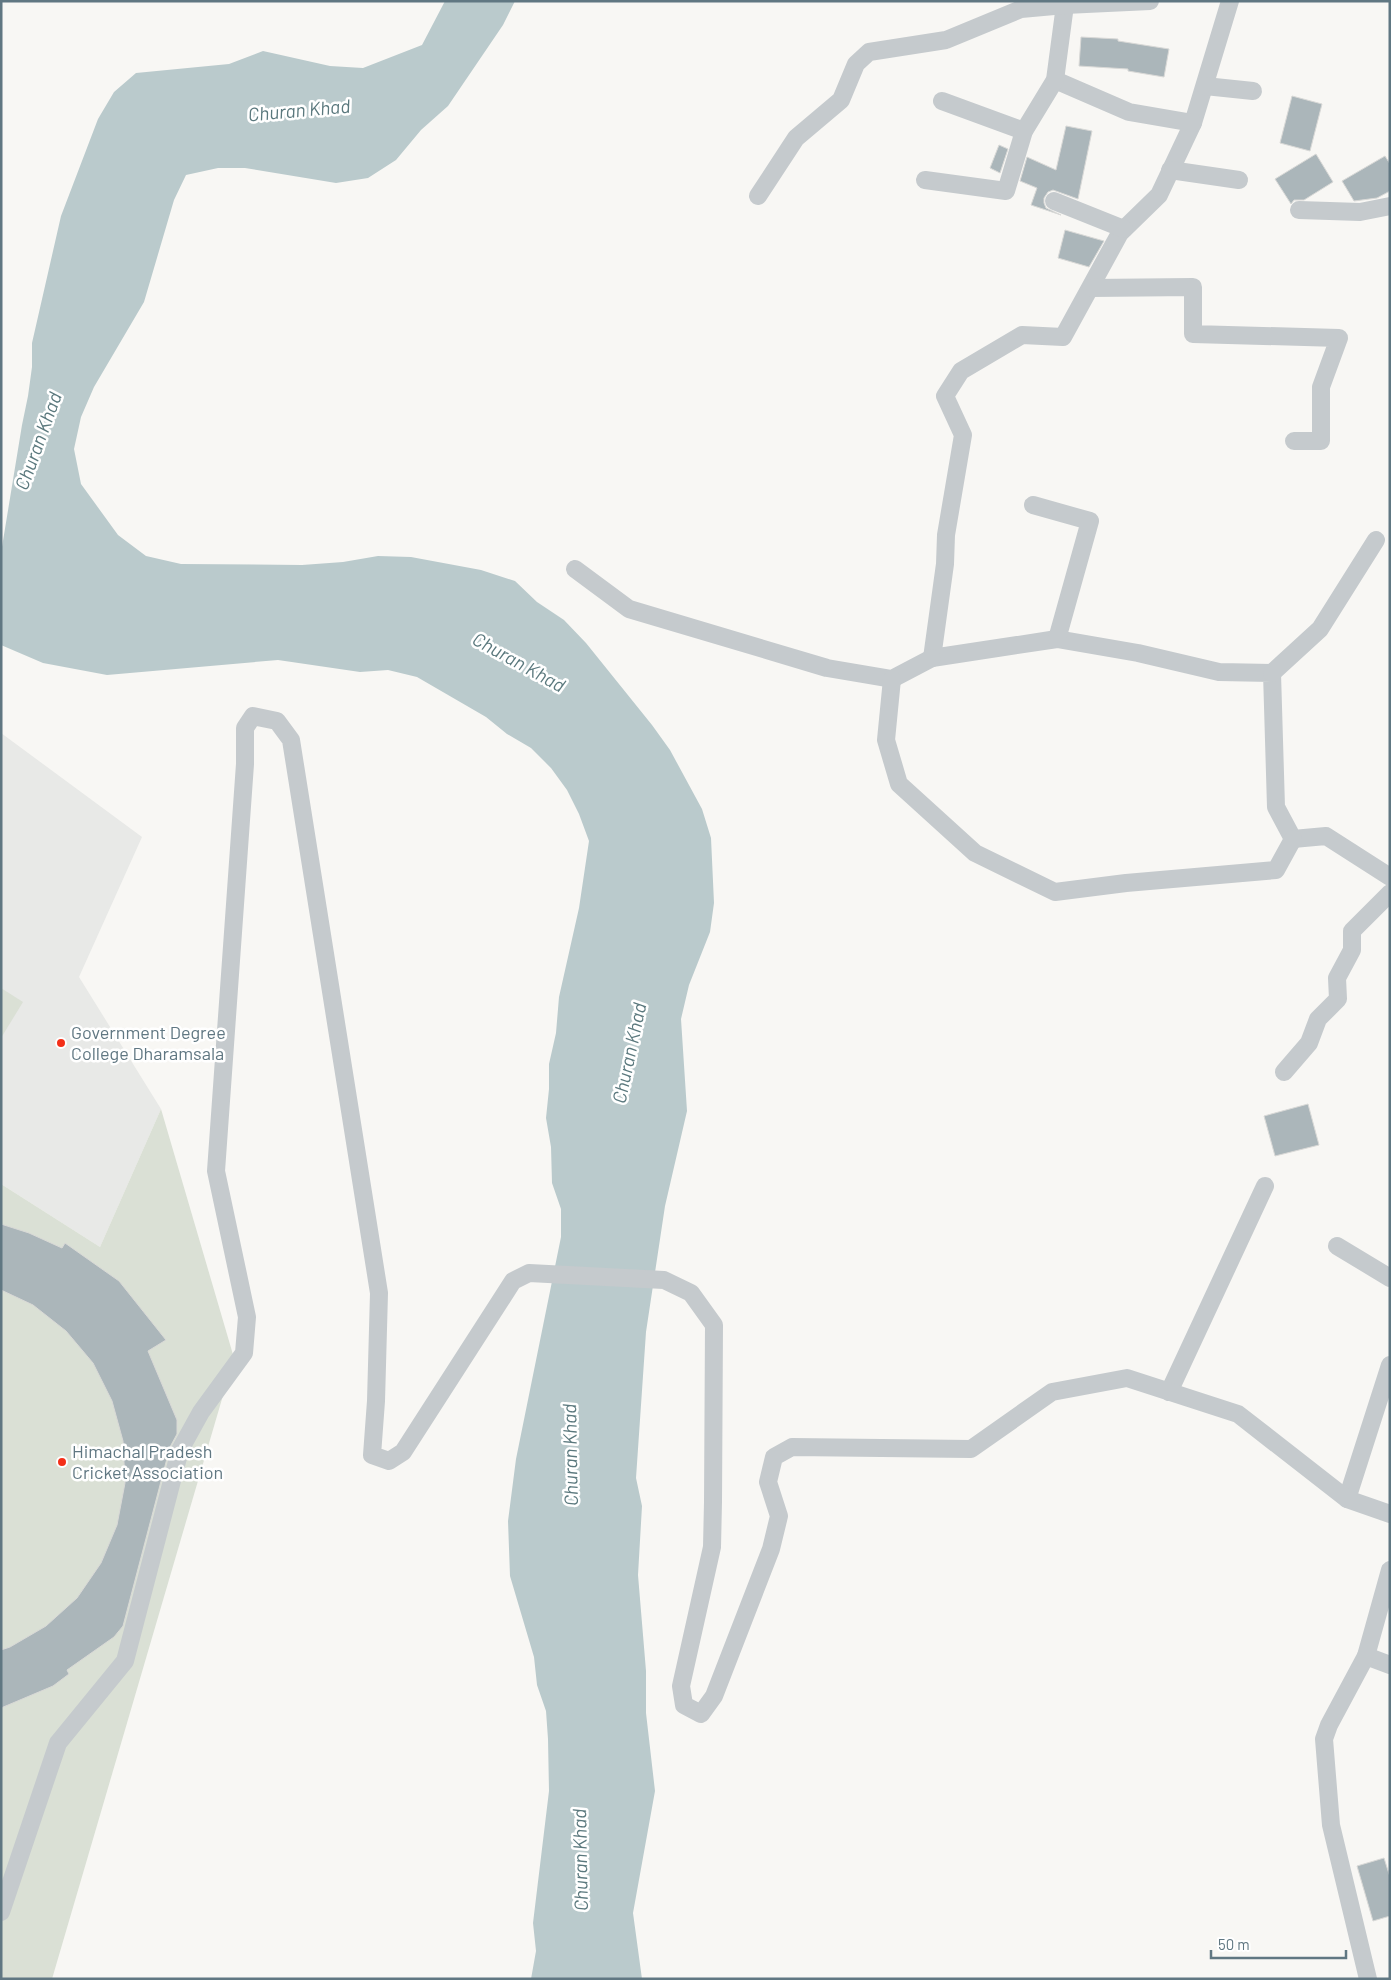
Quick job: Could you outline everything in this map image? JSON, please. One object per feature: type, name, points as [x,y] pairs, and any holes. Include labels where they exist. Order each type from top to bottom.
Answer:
[{"type":"street","points":[[758,196],[796,138],[841,100],[856,64],[869,52],[946,40],[1022,9],[1150,1]]},
{"type":"street","points":[[932,658],[945,564],[946,535],[963,435],[945,396],[961,371],[1022,335],[1063,337],[1120,233],[1158,195],[1194,122],[1230,1]]},
{"type":"street","points":[[925,180],[1006,191],[1024,131],[1055,80],[1065,5]]},
{"type":"street","points":[[1055,80],[1129,112],[1194,122]]},
{"type":"street","points":[[1205,86],[1253,91]]},
{"type":"street","points":[[942,101],[1024,131]]},
{"type":"street","points":[[1170,170],[1239,180]]},
{"type":"street","points":[[1054,201],[1124,228]]},
{"type":"street","points":[[1299,210],[1360,212],[1390,206]]},
{"type":"street","points":[[1091,288],[1193,287],[1193,334],[1339,338],[1321,387],[1320,441],[1294,441]]},
{"type":"street","points":[[1033,505],[1090,521],[1057,639]]},
{"type":"street","points":[[575,570],[629,609],[827,668],[892,680],[932,658],[1057,639],[1138,653],[1219,672],[1272,673],[1320,629],[1376,540]]},
{"type":"street","points":[[1272,673],[1276,807],[1293,839]]},
{"type":"street","points":[[892,680],[886,740],[898,784],[975,853],[1055,892],[1126,883],[1276,870],[1293,839]]},
{"type":"street","points":[[1,1912],[58,1743],[125,1661],[180,1450],[201,1412],[244,1353],[246,1317],[216,1171],[245,764],[245,728],[254,716],[276,721],[291,740],[293,750],[379,1293],[376,1401],[372,1455],[389,1461],[403,1452],[513,1281],[529,1273],[664,1280],[691,1293],[714,1325],[714,1502],[712,1547],[681,1686],[684,1705],[701,1714],[714,1696],[771,1549],[779,1516],[768,1482],[774,1456],[792,1447],[971,1449],[1052,1392],[1127,1378],[1238,1414],[1347,1499],[1390,1514]]},
{"type":"street","points":[[1293,839],[1326,836],[1390,877]]},
{"type":"street","points":[[1284,1072],[1309,1043],[1318,1019],[1338,999],[1337,978],[1352,950],[1352,931],[1390,892]]},
{"type":"street","points":[[1169,1392],[1266,1186]]},
{"type":"street","points":[[1337,1246],[1390,1278]]},
{"type":"street","points":[[1347,1499],[1390,1365]]},
{"type":"street","points":[[1368,1979],[1331,1825],[1324,1739],[1329,1725],[1366,1656],[1390,1570]]},
{"type":"street","points":[[1366,1656],[1390,1665]]},
{"type":"shaded area","name":"Government Degree College Dharamsala","points":[[1,733],[142,837],[79,977],[161,1109],[100,1247],[1,1184]]},
{"type":"shaded area","points":[[1,988],[23,1002],[1,1038]]},
{"type":"shaded area","points":[[161,1109],[234,1358],[52,1979],[1,1979],[1,1184],[100,1247]]},
{"type":"water","name":"Churan Khad","points":[[445,1],[515,1],[503,25],[448,106],[421,130],[396,160],[368,178],[336,183],[245,168],[218,168],[186,175],[174,200],[144,302],[94,387],[81,417],[74,449],[81,484],[118,535],[146,556],[181,564],[302,565],[343,562],[378,556],[411,557],[481,570],[515,581],[537,602],[564,620],[586,643],[670,750],[702,809],[711,838],[714,903],[710,932],[689,985],[681,1019],[687,1111],[665,1206],[646,1332],[636,1478],[642,1506],[638,1575],[646,1671],[646,1713],[655,1791],[633,1913],[642,1979],[531,1979],[536,1951],[533,1923],[549,1791],[548,1739],[546,1711],[537,1685],[534,1657],[510,1576],[508,1521],[516,1459],[561,1237],[561,1209],[552,1183],[551,1147],[546,1118],[549,1064],[556,1033],[559,997],[579,908],[589,841],[579,814],[567,790],[551,768],[531,748],[507,734],[486,717],[417,677],[388,670],[360,672],[278,660],[107,675],[43,663],[1,645],[1,553],[28,396],[32,367],[32,343],[61,216],[98,119],[114,92],[136,73],[229,64],[263,51],[330,66],[363,68],[422,45]]},
{"type":"building","points":[[1081,37],[1118,39],[1118,41],[1169,49],[1164,77],[1128,71],[1128,69],[1079,66]]},
{"type":"building","points":[[1292,96],[1322,104],[1310,151],[1280,143]]},
{"type":"building","points":[[1066,126],[1092,131],[1078,199],[1053,190],[1048,192],[1044,198],[1046,208],[1061,215],[1031,205],[1037,188],[1020,181],[1027,157],[1056,170]]},
{"type":"building","points":[[999,145],[1008,149],[1000,173],[990,168]]},
{"type":"building","points":[[1316,154],[1333,182],[1304,200],[1294,200],[1291,204],[1275,179]]},
{"type":"building","points":[[1385,156],[1390,164],[1390,191],[1377,198],[1354,201],[1342,181]]},
{"type":"building","points":[[1065,230],[1104,241],[1089,267],[1058,258]]},
{"type":"building","points":[[1308,1104],[1319,1145],[1275,1156],[1264,1116]]},
{"type":"building","points":[[1,1224],[29,1233],[62,1248],[65,1243],[119,1281],[166,1340],[148,1351],[177,1420],[177,1434],[170,1447],[123,1626],[114,1637],[67,1670],[69,1674],[53,1686],[1,1708],[1,1650],[10,1647],[46,1626],[77,1598],[101,1563],[117,1525],[125,1483],[123,1441],[112,1401],[93,1363],[66,1331],[33,1305],[1,1290]]},
{"type":"building","points":[[1384,1858],[1390,1877],[1390,1916],[1373,1921],[1357,1866]]},
{"type":"place","name":"Government Degree College Dharamsala","points":[[61,1043]]},
{"type":"place","name":"Himachal Pradesh Cricket Association","points":[[62,1462]]}]
